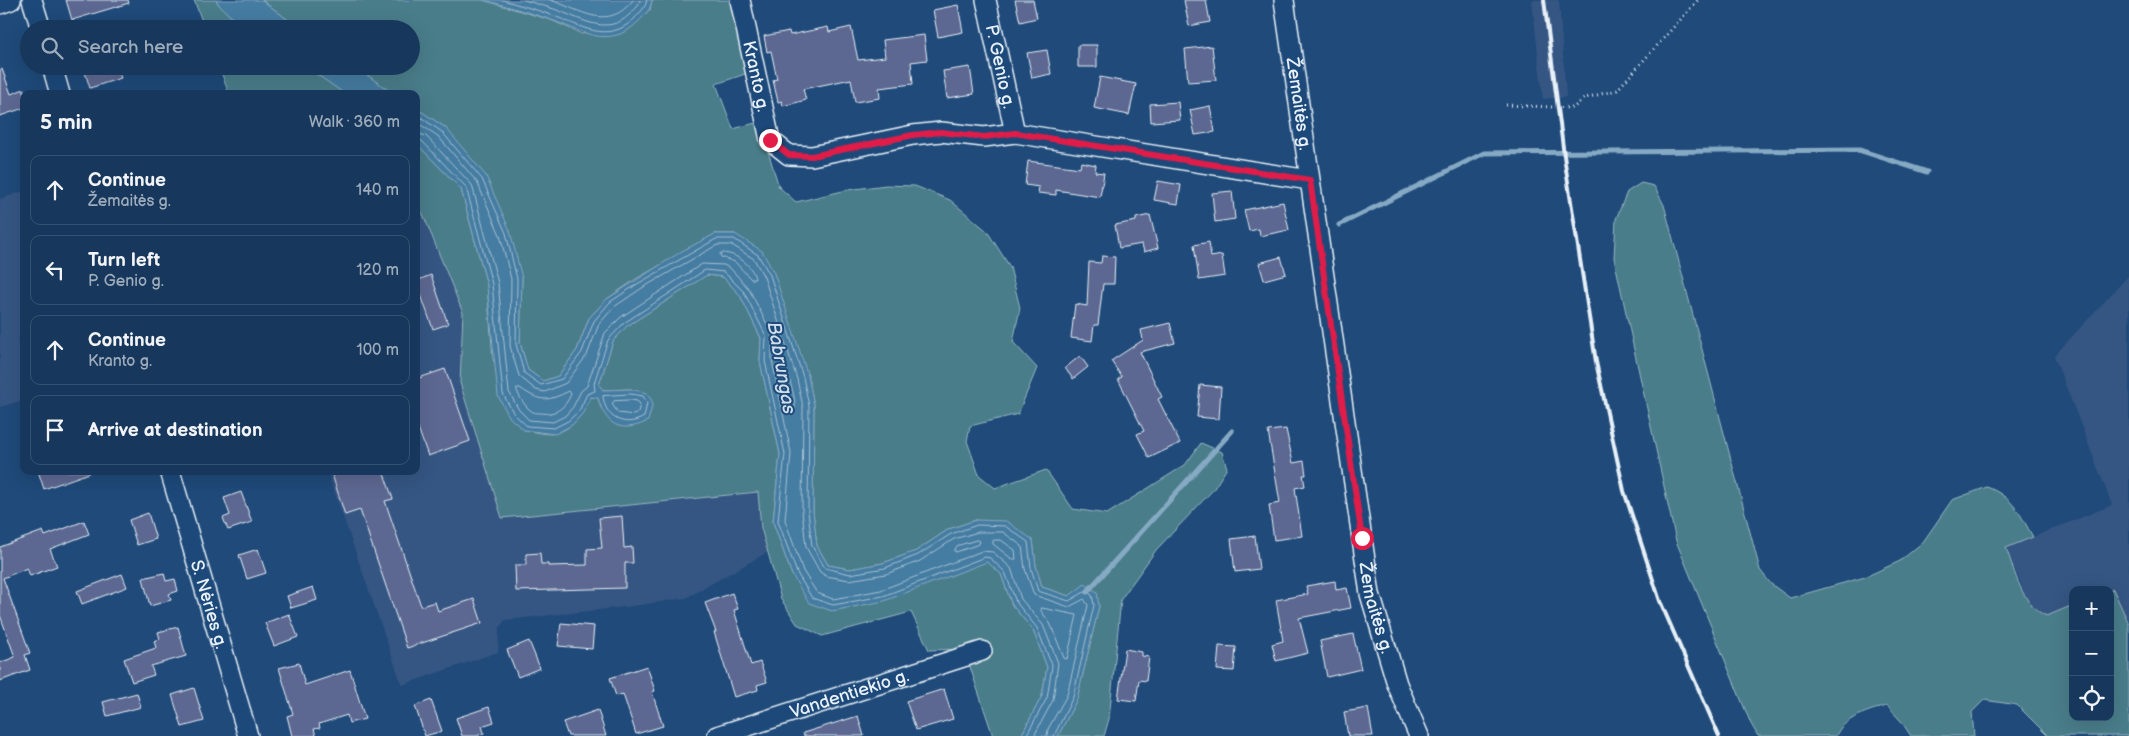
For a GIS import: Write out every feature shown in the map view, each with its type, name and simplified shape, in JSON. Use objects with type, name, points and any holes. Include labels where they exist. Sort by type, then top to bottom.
[{"type":"street","points":[[0,4],[11,0]]},
{"type":"street","points":[[32,0],[38,20]]},
{"type":"street","name":"Kranto g.","points":[[740,0],[770,140],[789,155],[812,156],[913,135],[941,132],[984,137],[1015,133]]},
{"type":"street","name":"P. Genio g.","points":[[986,0],[1015,133],[1310,180]]},
{"type":"street","name":"Žemaitės g.","points":[[1284,0],[1370,594],[1397,684],[1419,736]]},
{"type":"street","points":[[55,75],[59,90]]},
{"type":"street","name":"S. Nėries g.","points":[[171,475],[248,736]]},
{"type":"street","name":"Vandentiekio g.","points":[[717,736],[982,651]]},
{"type":"path","points":[[1506,105],[1573,108],[1585,98],[1617,90],[1698,0]]},
{"type":"shaded area","points":[[1532,0],[1559,0],[1566,97],[1543,99]]},
{"type":"shaded area","points":[[20,192],[20,338],[17,339],[20,349],[20,401],[0,407],[0,199]]},
{"type":"shaded area","points":[[420,211],[463,313],[460,383],[502,518],[759,492],[761,528],[768,552],[686,598],[626,607],[505,620],[499,629],[498,652],[402,685],[328,475],[420,475]]},
{"type":"shaded area","points":[[2129,275],[2129,624],[2114,592],[2114,586],[2069,586],[2069,607],[2047,616],[2037,612],[2027,599],[2006,548],[2112,505],[2054,356]]},
{"type":"green space","points":[[194,0],[216,0],[235,20],[202,20]]},
{"type":"green space","points":[[262,0],[483,0],[551,20],[582,34],[650,10],[652,0],[733,0],[748,73],[716,84],[733,129],[759,122],[779,187],[796,202],[847,190],[886,185],[915,186],[950,200],[987,231],[1010,267],[1020,308],[1013,342],[1037,368],[1018,414],[970,426],[967,441],[979,475],[995,488],[1046,470],[1073,509],[1107,514],[1185,465],[1201,443],[1222,452],[1227,468],[1213,490],[1156,550],[1121,599],[1109,719],[1104,736],[1058,736],[1077,699],[1099,606],[1042,587],[1036,566],[1033,540],[976,520],[949,529],[916,551],[883,563],[850,569],[828,565],[817,546],[813,511],[814,405],[808,376],[735,234],[715,234],[636,279],[607,299],[589,318],[577,350],[558,376],[543,381],[528,370],[520,343],[522,278],[446,128],[420,111],[420,90],[388,90],[367,75],[420,75],[420,20],[288,20]]},
{"type":"green space","points":[[222,75],[318,75],[339,90],[228,90]]},
{"type":"green space","points":[[420,147],[461,189],[487,285],[493,359],[524,430],[548,434],[562,431],[573,424],[585,409],[591,397],[598,398],[601,408],[631,389],[602,390],[599,385],[613,341],[627,326],[707,275],[723,277],[740,295],[761,338],[760,361],[780,454],[773,522],[792,575],[953,573],[987,561],[1001,574],[1012,605],[1033,630],[1047,667],[1042,696],[1021,736],[993,736],[964,649],[929,650],[911,612],[822,636],[797,624],[781,599],[761,528],[758,492],[502,518],[460,383],[463,313],[420,211]]},
{"type":"green space","points":[[1641,183],[1654,186],[1664,205],[1760,570],[1771,584],[1790,598],[1865,577],[1900,561],[1923,542],[1952,500],[1987,487],[2010,501],[2033,537],[2006,548],[2025,597],[2031,605],[2047,616],[2069,607],[2069,721],[2114,721],[2114,591],[2129,624],[2129,736],[2048,736],[2017,705],[1984,700],[1972,712],[1974,736],[1911,736],[1901,721],[1887,706],[1851,720],[1845,724],[1836,736],[1758,736],[1751,724],[1676,541],[1614,258],[1616,219],[1627,192]]},
{"type":"water","points":[[216,0],[262,0],[288,20],[235,20]]},
{"type":"water","points":[[483,0],[652,0],[647,12],[627,31],[605,37],[594,36],[549,19]]},
{"type":"water","points":[[318,75],[367,75],[388,90],[339,90]]},
{"type":"water","name":"Babrungas","points":[[420,111],[446,128],[486,176],[510,231],[522,278],[520,343],[528,370],[543,381],[558,376],[577,350],[589,318],[607,299],[682,251],[715,234],[735,234],[762,251],[774,273],[808,376],[814,405],[813,511],[817,546],[828,565],[850,569],[883,563],[916,551],[949,529],[976,520],[1006,521],[1033,540],[1036,566],[1042,587],[1069,596],[1085,584],[1097,592],[1099,606],[1077,699],[1058,736],[1021,736],[1042,696],[1047,667],[1033,630],[1012,605],[1001,574],[987,562],[884,601],[832,611],[809,603],[792,575],[773,522],[780,454],[760,361],[761,338],[740,295],[723,277],[707,275],[627,326],[613,341],[599,385],[603,390],[631,389],[647,393],[653,403],[648,421],[630,427],[616,425],[605,415],[598,398],[591,397],[583,413],[572,425],[555,434],[524,430],[510,418],[498,396],[487,285],[461,189],[420,147]]},
{"type":"building","points":[[66,0],[128,0],[129,3],[72,20]]},
{"type":"building","points":[[1015,0],[1033,0],[1037,18],[1020,22]]},
{"type":"building","points":[[1184,0],[1206,0],[1210,22],[1189,26]]},
{"type":"building","points":[[958,5],[963,32],[938,37],[933,10]]},
{"type":"building","points":[[828,27],[829,32],[851,27],[858,60],[885,57],[883,40],[924,35],[927,60],[911,62],[913,84],[879,88],[880,98],[855,102],[851,79],[803,89],[806,100],[783,106],[782,101],[778,102],[773,80],[777,79],[771,51],[767,52],[764,36],[789,31],[790,35]]},
{"type":"building","points":[[1078,45],[1097,45],[1097,67],[1078,67]]},
{"type":"building","points":[[1212,46],[1216,80],[1188,82],[1185,49]]},
{"type":"building","points":[[1047,50],[1051,74],[1032,78],[1027,53]]},
{"type":"building","points":[[970,67],[974,94],[947,98],[943,71]]},
{"type":"building","points":[[2,69],[11,94],[20,91],[20,109],[0,116],[0,70]]},
{"type":"building","points":[[86,75],[120,75],[121,78],[90,88]]},
{"type":"building","points":[[1100,77],[1136,84],[1129,115],[1094,108]]},
{"type":"building","points":[[1178,102],[1180,120],[1151,122],[1150,104]]},
{"type":"building","points":[[1210,106],[1215,132],[1195,135],[1190,110]]},
{"type":"building","points":[[1028,161],[1080,168],[1081,162],[1096,165],[1095,172],[1104,173],[1100,197],[1056,190],[1056,195],[1038,193],[1039,187],[1025,185]]},
{"type":"building","points":[[1158,181],[1181,185],[1178,204],[1154,200]]},
{"type":"building","points":[[1232,191],[1235,219],[1215,222],[1212,193]]},
{"type":"building","points":[[1283,202],[1289,230],[1260,236],[1259,229],[1249,231],[1244,210]]},
{"type":"building","points":[[1150,215],[1158,248],[1144,252],[1142,244],[1119,248],[1115,225],[1136,221],[1136,218]]},
{"type":"building","points":[[1209,242],[1211,257],[1222,255],[1225,276],[1199,280],[1194,245]]},
{"type":"building","points":[[1102,256],[1115,257],[1114,284],[1103,284],[1098,325],[1094,325],[1092,341],[1071,338],[1075,304],[1087,306],[1089,262],[1101,263]]},
{"type":"building","points":[[1281,257],[1286,274],[1264,280],[1259,263]]},
{"type":"building","points":[[431,275],[448,324],[433,329],[420,292],[420,279]]},
{"type":"building","points":[[1170,323],[1175,343],[1140,352],[1162,397],[1158,399],[1180,443],[1149,458],[1137,434],[1144,431],[1118,379],[1122,377],[1111,361],[1143,340],[1141,330]]},
{"type":"building","points":[[1080,356],[1088,367],[1073,379],[1065,368]]},
{"type":"building","points":[[445,369],[470,441],[428,456],[420,433],[420,378]]},
{"type":"building","points":[[1200,385],[1221,387],[1219,419],[1197,417]]},
{"type":"building","points":[[1286,429],[1293,463],[1304,461],[1306,475],[1303,475],[1305,486],[1295,488],[1302,536],[1274,540],[1269,505],[1280,503],[1268,431]]},
{"type":"building","points":[[39,475],[83,475],[44,489]]},
{"type":"building","points":[[332,475],[384,475],[393,499],[385,501],[421,606],[435,602],[438,611],[474,599],[482,623],[407,648],[360,510],[345,515]]},
{"type":"building","points":[[241,492],[252,522],[228,530],[223,518],[230,515],[224,498]]},
{"type":"building","points":[[148,513],[156,539],[137,545],[129,520]]},
{"type":"building","points":[[622,516],[624,548],[632,547],[633,563],[625,563],[625,588],[516,591],[515,565],[526,565],[526,554],[540,553],[541,564],[548,564],[548,566],[587,565],[587,549],[602,548],[599,518]]},
{"type":"building","points":[[84,521],[89,534],[50,549],[57,566],[30,576],[27,568],[3,578],[30,653],[25,655],[30,670],[0,681],[0,663],[15,657],[0,615],[0,547],[43,531],[45,536]]},
{"type":"building","points":[[1255,536],[1259,569],[1235,572],[1231,539]]},
{"type":"building","points":[[258,549],[266,573],[247,579],[239,555]]},
{"type":"building","points":[[164,573],[166,581],[175,579],[178,591],[169,594],[171,600],[150,606],[143,578]]},
{"type":"building","points":[[122,574],[127,587],[82,604],[77,591]]},
{"type":"building","points":[[1335,581],[1336,590],[1347,588],[1351,608],[1299,618],[1308,653],[1276,661],[1272,644],[1283,641],[1276,600],[1308,594],[1306,586]]},
{"type":"building","points":[[313,587],[317,600],[291,608],[287,596]]},
{"type":"building","points":[[732,593],[738,609],[734,610],[751,665],[760,662],[767,682],[757,685],[758,690],[734,697],[714,632],[716,632],[705,603]]},
{"type":"building","points":[[289,614],[298,637],[274,646],[265,623]]},
{"type":"building","points":[[561,623],[594,626],[592,649],[558,646]]},
{"type":"building","points":[[178,627],[186,656],[151,666],[154,675],[132,682],[124,659],[156,648],[154,641],[160,639],[158,632]]},
{"type":"building","points":[[1353,634],[1361,669],[1327,677],[1320,641]]},
{"type":"building","points":[[529,641],[540,668],[518,677],[507,650]]},
{"type":"building","points":[[1219,646],[1236,647],[1234,671],[1217,670]]},
{"type":"building","points":[[1125,649],[1142,652],[1142,656],[1149,657],[1146,681],[1139,680],[1136,701],[1118,699]]},
{"type":"building","points":[[299,663],[305,685],[350,670],[365,719],[349,723],[347,715],[319,724],[320,728],[314,729],[316,736],[292,736],[287,716],[293,714],[279,668]]},
{"type":"building","points":[[647,666],[655,691],[652,692],[663,726],[636,734],[623,694],[616,696],[610,678]]},
{"type":"building","points":[[194,688],[204,721],[182,727],[172,695]]},
{"type":"building","points":[[944,689],[953,719],[916,730],[906,701]]},
{"type":"building","points":[[137,693],[141,707],[107,716],[103,702]]},
{"type":"building","points":[[431,700],[442,731],[425,736],[415,706]]},
{"type":"building","points":[[489,707],[494,722],[482,726],[484,733],[477,736],[462,736],[456,718]]},
{"type":"building","points":[[1368,708],[1373,736],[1348,736],[1344,712]]},
{"type":"building","points":[[598,710],[606,736],[568,736],[563,722]]},
{"type":"building","points":[[858,716],[864,736],[804,736],[803,733]]},
{"type":"waterway","points":[[1339,225],[1484,153],[1859,150],[1927,172]]},
{"type":"waterway","points":[[1087,592],[1232,431]]},
{"type":"railway","points":[[1544,0],[1565,163],[1596,362],[1624,491],[1660,601],[1719,736]]},
{"type":"route","points":[[770,140],[789,155],[812,156],[913,135],[941,132],[984,137],[1015,133],[1310,180],[1362,538]]}]
